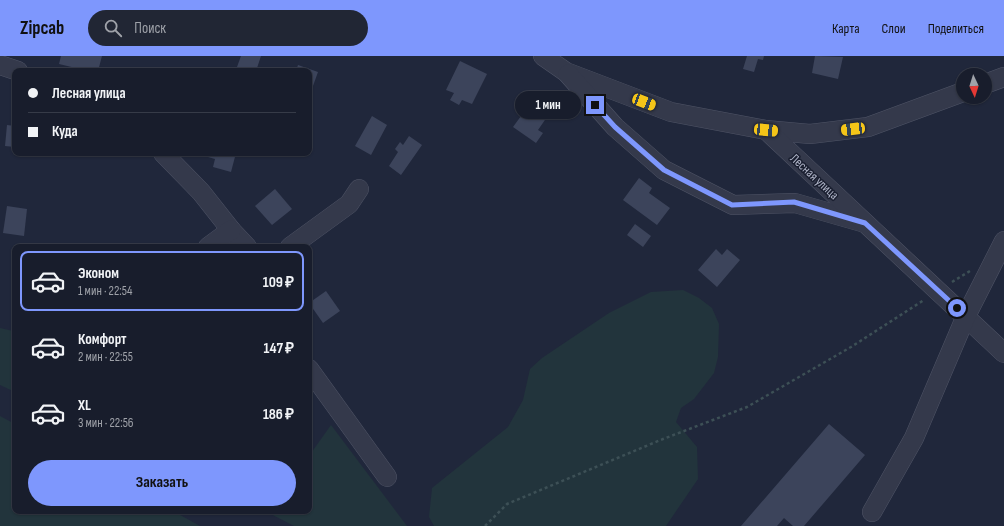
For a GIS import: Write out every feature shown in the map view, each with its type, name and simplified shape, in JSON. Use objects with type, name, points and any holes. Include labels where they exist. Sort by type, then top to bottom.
[{"type":"street","points":[[543,56],[566,72],[615,127],[664,170],[732,205],[794,202],[865,223]]},
{"type":"street","points":[[0,65],[12,69]]},
{"type":"street","points":[[566,72],[671,112],[766,130],[810,134],[868,127],[956,95]]},
{"type":"street","points":[[992,81],[1004,77]]},
{"type":"street","name":"Лесная улица","points":[[766,130],[1004,353]]},
{"type":"street","points":[[166,156],[201,192],[244,244]]},
{"type":"street","points":[[294,244],[349,204],[359,189]]},
{"type":"street","points":[[212,244],[231,230]]},
{"type":"street","points":[[872,512],[914,438],[966,316],[1004,241]]},
{"type":"street","points":[[312,373],[387,477]]},
{"type":"path","points":[[484,526],[507,504],[663,439],[748,407],[851,347],[972,269]]},
{"type":"shaded area","points":[[683,290],[699,298],[712,308],[719,324],[718,357],[714,373],[694,399],[681,408],[676,422],[697,447],[698,479],[666,526],[434,526],[429,517],[432,488],[508,427],[523,400],[530,369],[542,358],[609,313],[651,292]]},
{"type":"shaded area","points":[[0,328],[12,331],[12,391],[0,385]]},
{"type":"shaded area","points":[[0,416],[12,422],[12,514],[178,514],[200,526],[0,526]]},
{"type":"shaded area","points":[[331,425],[407,526],[294,526],[271,514],[312,514],[312,452]]},
{"type":"building","points":[[61,56],[102,56],[99,68],[76,68],[59,64]]},
{"type":"building","points":[[241,56],[261,56],[257,68],[237,67]]},
{"type":"building","points":[[747,56],[764,56],[763,60],[758,59],[754,72],[743,69]]},
{"type":"building","points":[[815,56],[843,57],[838,79],[812,73]]},
{"type":"building","points":[[460,61],[487,74],[472,104],[462,100],[459,105],[450,100],[454,93],[446,90]]},
{"type":"building","points":[[298,65],[307,68],[297,68]]},
{"type":"building","points":[[312,70],[318,72],[312,89]]},
{"type":"building","points":[[529,105],[547,117],[538,130],[543,133],[536,143],[513,127]]},
{"type":"building","points":[[372,116],[387,125],[371,155],[355,146]]},
{"type":"building","points":[[7,125],[12,126],[12,147],[5,146]]},
{"type":"building","points":[[409,136],[422,145],[401,175],[389,166],[398,152],[395,149],[400,142],[403,145]]},
{"type":"building","points":[[235,156],[231,172],[213,167],[215,159],[208,157]]},
{"type":"building","points":[[639,178],[652,188],[649,193],[670,208],[657,225],[623,200]]},
{"type":"building","points":[[275,189],[292,209],[272,225],[255,206]]},
{"type":"building","points":[[7,206],[27,209],[24,236],[3,233]]},
{"type":"building","points":[[635,224],[651,236],[643,247],[627,235]]},
{"type":"building","points":[[716,249],[722,255],[727,249],[740,260],[717,287],[698,270]]},
{"type":"building","points":[[326,291],[340,311],[323,323],[312,307],[312,301]]},
{"type":"building","points":[[829,424],[865,455],[804,526],[793,526],[784,518],[777,526],[741,526]]},
{"type":"route","points":[[595,105],[615,127],[664,170],[732,205],[794,202],[865,223],[957,308]]}]
